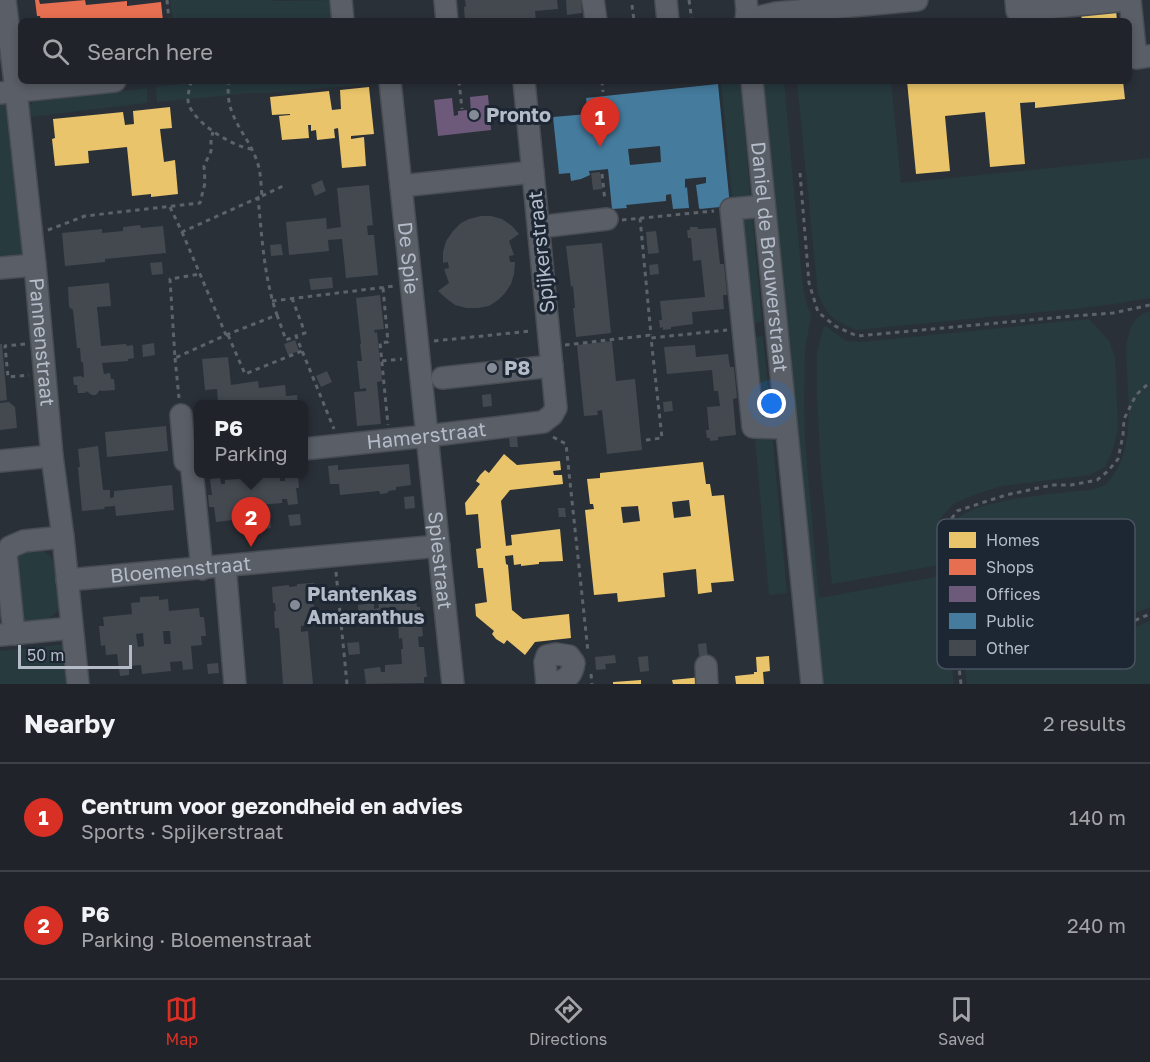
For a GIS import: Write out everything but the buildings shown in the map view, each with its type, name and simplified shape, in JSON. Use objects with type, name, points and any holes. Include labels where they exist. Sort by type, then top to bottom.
[{"type":"street","name":"Pannenstraat","points":[[4,0],[8,92],[31,233],[52,456],[78,684]]},
{"type":"street","points":[[340,0],[342,18]]},
{"type":"street","points":[[445,0],[447,18]]},
{"type":"street","points":[[593,0],[596,18]]},
{"type":"street","points":[[746,14],[915,0]]},
{"type":"street","points":[[1024,10],[1056,14],[1121,0],[1126,18]]},
{"type":"street","points":[[666,1],[668,18]]},
{"type":"street","points":[[1132,43],[1136,58],[1150,56]]},
{"type":"street","points":[[8,92],[86,84]]},
{"type":"street","name":"De Spie","points":[[390,84],[427,436]]},
{"type":"street","name":"Spijkerstraat","points":[[524,84],[556,408],[548,419]]},
{"type":"street","name":"Daniel de Brouwerstraat","points":[[752,84],[812,684]]},
{"type":"street","points":[[401,186],[533,172]]},
{"type":"street","points":[[764,206],[731,210],[753,427],[786,428]]},
{"type":"street","points":[[539,227],[607,219]]},
{"type":"street","points":[[0,268],[34,265]]},
{"type":"street","points":[[442,378],[550,348]]},
{"type":"street","points":[[181,415],[185,461],[194,460]]},
{"type":"street","name":"Hamerstraat","points":[[308,448],[543,422],[548,419]]},
{"type":"street","name":"Spiestraat","points":[[427,436],[453,684]]},
{"type":"street","points":[[0,461],[52,456]]},
{"type":"street","points":[[196,478],[202,569]]},
{"type":"street","points":[[63,537],[24,541],[10,547],[6,555],[7,635],[72,628]]},
{"type":"street","name":"Bloemenstraat","points":[[67,580],[439,546]]},
{"type":"street","points":[[225,566],[235,684]]},
{"type":"path","points":[[167,0],[169,18]]},
{"type":"path","points":[[689,0],[692,18]]},
{"type":"path","points":[[632,5],[634,18]]},
{"type":"path","points":[[190,84],[189,104],[193,112],[213,132],[243,147],[251,148]]},
{"type":"path","points":[[229,84],[229,104],[259,167],[265,261],[272,301],[286,339],[305,333],[292,298]]},
{"type":"path","points":[[459,84],[462,109]]},
{"type":"path","points":[[602,84],[603,92]]},
{"type":"path","points":[[31,233],[47,231],[86,216],[200,203],[205,183],[204,165],[211,151],[213,132]]},
{"type":"path","points":[[800,173],[809,283],[818,312],[835,326],[857,336],[1113,313],[1150,305]]},
{"type":"path","points":[[602,174],[607,219],[611,221],[731,210]]},
{"type":"path","points":[[182,232],[285,185]]},
{"type":"path","points":[[170,207],[245,374],[302,351]]},
{"type":"path","points":[[640,218],[662,438],[646,440]]},
{"type":"path","points":[[181,415],[170,279],[200,274]]},
{"type":"path","points":[[272,301],[411,285]]},
{"type":"path","points":[[371,442],[369,426],[388,425],[380,343],[388,342],[383,288]]},
{"type":"path","points":[[175,358],[277,315]]},
{"type":"path","points":[[417,343],[550,348],[743,329]]},
{"type":"path","points":[[296,336],[341,445]]},
{"type":"path","points":[[42,342],[5,346],[8,377],[45,373]]},
{"type":"path","points":[[952,519],[957,512],[1006,495],[1052,485],[1071,485],[1097,480],[1118,459],[1124,419],[1136,395],[1150,382]]},
{"type":"path","points":[[548,419],[550,435],[566,444],[589,661]]},
{"type":"path","points":[[335,556],[347,684]]},
{"type":"path","points":[[1135,620],[1150,614]]},
{"type":"path","points":[[959,669],[961,684]]},
{"type":"path","points":[[591,673],[592,684]]},
{"type":"green space","points":[[170,0],[336,0],[338,18],[173,18]]},
{"type":"green space","points":[[183,84],[371,84],[157,102],[156,87]]},
{"type":"green space","points":[[721,84],[740,84],[762,322],[744,324]]},
{"type":"green space","points":[[761,84],[784,84],[802,279],[805,299],[811,315],[805,351],[805,441],[819,598],[937,577],[937,669],[952,669],[954,684],[817,684]]},
{"type":"green space","points":[[797,84],[891,84],[901,183],[1150,158],[1150,298],[1073,309],[856,330],[828,313],[818,294]]},
{"type":"green space","points":[[147,88],[147,103],[29,117],[30,105],[33,102]]},
{"type":"green space","points":[[10,95],[27,254],[0,264],[0,96]]},
{"type":"green space","points":[[1150,311],[1150,607],[1135,613],[1135,519],[958,519],[990,504],[1093,489],[1107,483],[1116,472],[1126,445],[1129,401],[1126,350],[1131,328],[1142,314]]},
{"type":"green space","points":[[1089,319],[1109,341],[1115,357],[1118,429],[1105,467],[1090,475],[1002,486],[976,494],[953,504],[940,519],[937,519],[937,566],[832,584],[821,471],[817,353],[824,325],[846,341],[861,342]]},
{"type":"green space","points":[[763,336],[787,593],[769,595],[746,339]]},
{"type":"green space","points":[[29,547],[41,550],[50,556],[56,565],[60,603],[57,612],[47,620],[26,623],[22,618],[16,554]]},
{"type":"green space","points":[[1150,621],[1150,684],[967,684],[965,669],[1135,669],[1135,627]]},
{"type":"green space","points":[[67,644],[70,684],[0,684],[0,651]]},
{"type":"place","name":"Pronto","points":[[474,115]]},
{"type":"place","name":"Centrum voor gezondheid en advies","points":[[600,147]]},
{"type":"place","name":"P8","points":[[492,368]]},
{"type":"place","name":"P6","points":[[251,547]]},
{"type":"place","name":"Plantenkas Amaranthus","points":[[295,605]]}]
